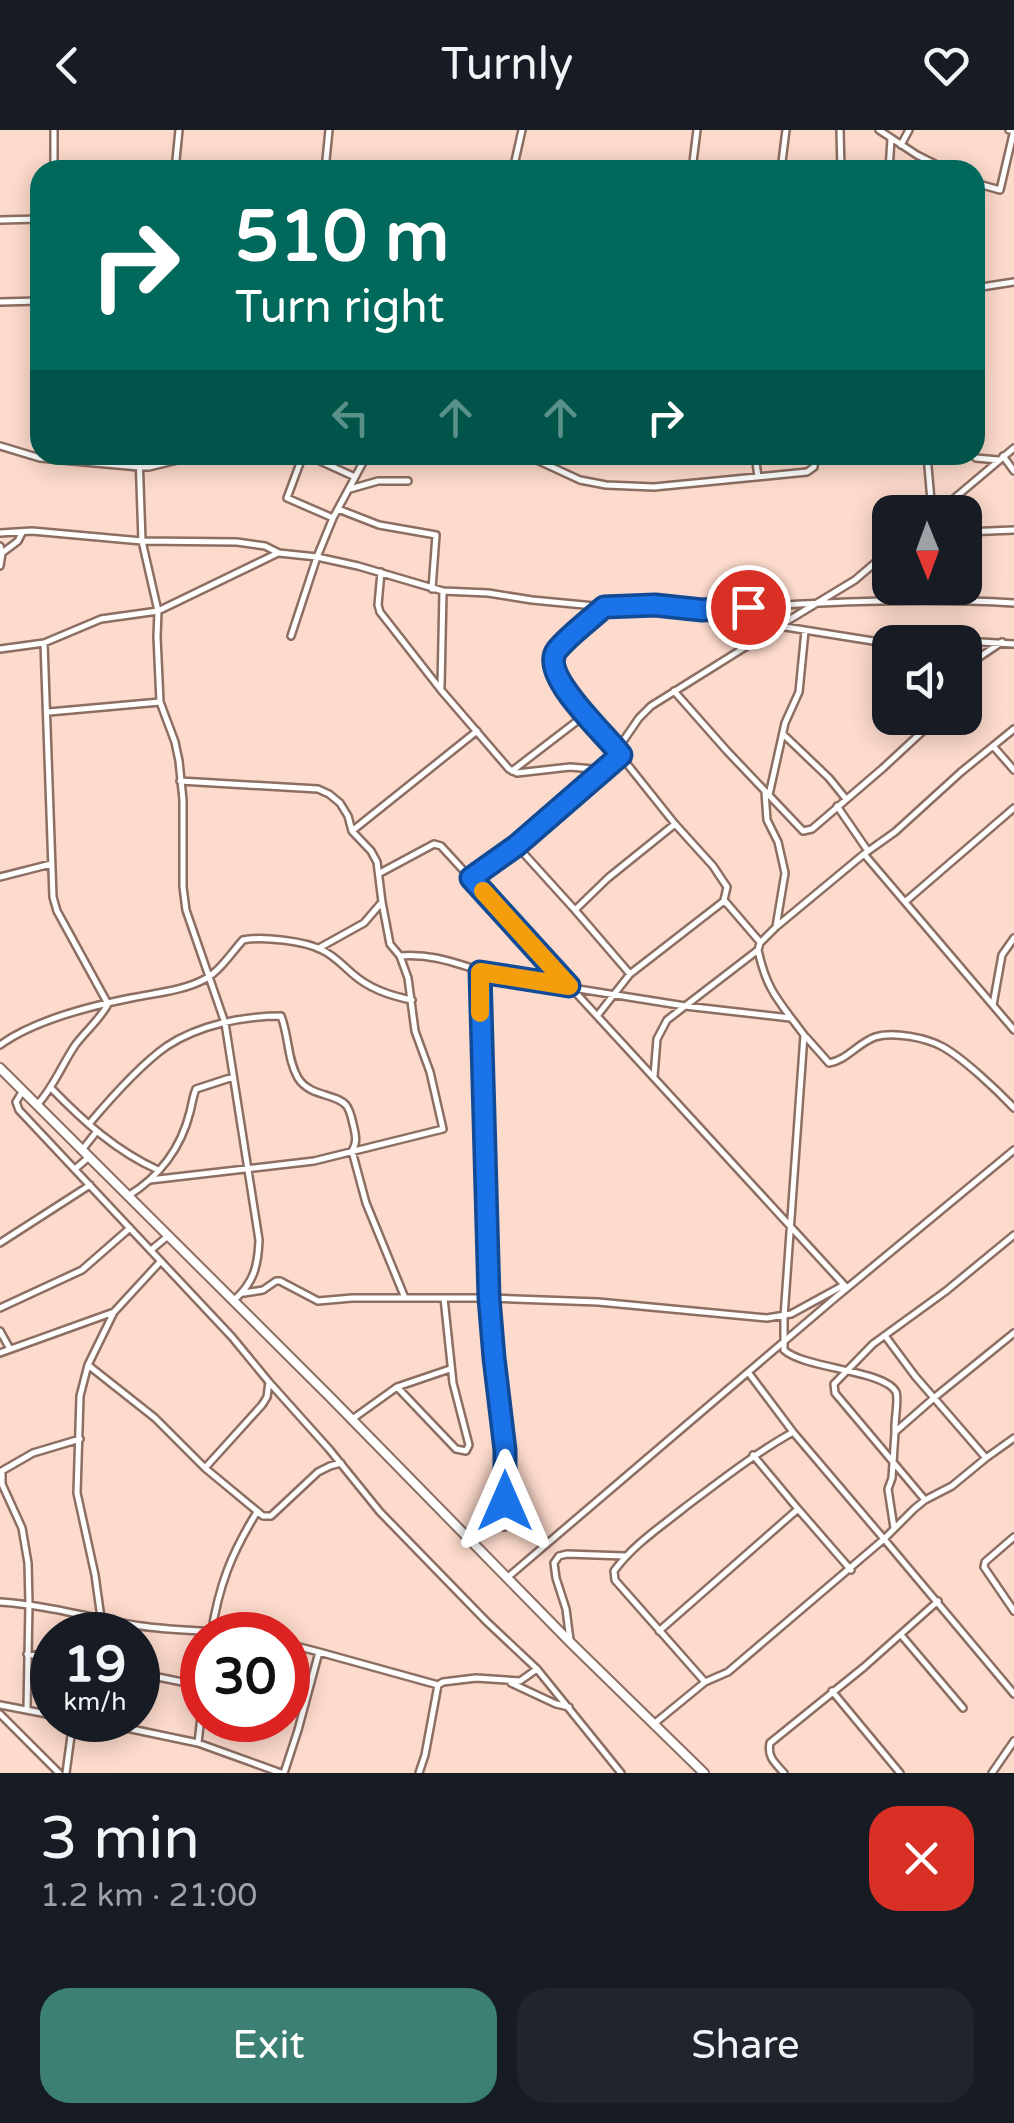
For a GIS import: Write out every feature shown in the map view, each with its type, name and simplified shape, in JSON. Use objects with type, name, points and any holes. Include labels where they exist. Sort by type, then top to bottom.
[{"type":"street","points":[[54,130],[54,160]]},
{"type":"street","points":[[176,160],[179,130]]},
{"type":"street","points":[[326,160],[328,130]]},
{"type":"street","points":[[515,160],[522,130]]},
{"type":"street","points":[[693,160],[697,130]]},
{"type":"street","points":[[783,160],[786,130]]},
{"type":"street","points":[[840,130],[841,160]]},
{"type":"street","points":[[878,130],[929,160]]},
{"type":"street","points":[[902,145],[909,130]]},
{"type":"street","points":[[985,186],[1000,190],[1014,130],[1010,130]]},
{"type":"street","points":[[890,160],[892,139]]},
{"type":"street","points":[[0,220],[30,219]]},
{"type":"street","points":[[985,286],[1014,282]]},
{"type":"street","points":[[0,302],[30,301]]},
{"type":"street","points":[[0,446],[30,455]]},
{"type":"street","points":[[955,495],[1014,448]]},
{"type":"street","points":[[985,458],[1000,458],[1014,471]]},
{"type":"street","points":[[122,465],[149,465]]},
{"type":"street","points":[[301,465],[288,498],[333,518]]},
{"type":"street","points":[[328,465],[355,477]]},
{"type":"street","points":[[291,636],[333,518],[362,465]]},
{"type":"street","points":[[548,465],[580,480],[654,487],[807,472],[814,465]]},
{"type":"street","points":[[756,465],[758,478]]},
{"type":"street","points":[[928,465],[932,495]]},
{"type":"street","points":[[139,467],[142,541],[158,611],[160,702],[176,742],[186,910],[224,1022],[259,1240],[258,1264],[242,1294],[233,1301]]},
{"type":"street","points":[[348,490],[378,481],[408,481]]},
{"type":"street","points":[[338,510],[379,524],[436,535],[432,589]]},
{"type":"street","points":[[0,533],[32,530],[142,541],[237,542],[381,572],[443,591],[604,607],[655,605],[702,610],[816,602],[1014,600]]},
{"type":"street","points":[[982,531],[1014,530]]},
{"type":"street","points":[[0,566],[1,550],[14,546],[22,533]]},
{"type":"street","points":[[0,649],[44,642],[101,620],[158,611],[279,553]]},
{"type":"street","points":[[471,878],[516,846],[604,770],[619,753],[638,718],[872,565]]},
{"type":"street","points":[[381,572],[380,612],[512,772]]},
{"type":"street","points":[[441,690],[443,591]]},
{"type":"street","points":[[597,1016],[630,974],[724,900],[727,891],[713,866],[556,675],[556,650],[604,607]]},
{"type":"street","points":[[702,610],[734,622],[874,641],[1014,644]]},
{"type":"street","points":[[776,927],[785,873],[778,842],[767,820],[767,793],[799,692],[806,631]]},
{"type":"street","points":[[44,642],[53,897],[108,1004]]},
{"type":"street","points":[[982,655],[1002,642]]},
{"type":"street","points":[[674,691],[803,830],[812,829],[919,735]]},
{"type":"street","points":[[48,712],[160,702]]},
{"type":"street","points":[[512,772],[586,714]]},
{"type":"street","points":[[654,1076],[659,1033],[666,1020],[895,832],[1014,728]]},
{"type":"street","points":[[352,830],[477,731]]},
{"type":"street","points":[[783,734],[846,799]]},
{"type":"street","points":[[993,746],[1014,770]]},
{"type":"street","points":[[512,772],[570,767],[604,770]]},
{"type":"street","points":[[150,1180],[314,1160],[443,1129],[416,1031],[406,969],[390,944],[378,862],[352,830],[340,803],[318,789],[180,781]]},
{"type":"street","points":[[837,806],[866,853],[1014,1030]]},
{"type":"street","points":[[906,901],[1014,808]]},
{"type":"street","points":[[576,910],[608,878],[675,824]]},
{"type":"street","points":[[380,873],[438,844],[846,1287]]},
{"type":"street","points":[[516,846],[630,974]]},
{"type":"street","points":[[0,877],[51,864]]},
{"type":"street","points":[[724,900],[759,946],[770,991],[829,1063],[882,1034],[941,1045],[1014,1108]]},
{"type":"street","points":[[319,948],[364,923],[382,902]]},
{"type":"street","points":[[0,1045],[33,1026],[208,978],[244,940],[263,938],[319,948],[364,983],[413,1000]]},
{"type":"street","points":[[994,1005],[1002,956],[1014,938]]},
{"type":"street","points":[[400,956],[443,958],[480,972],[684,1006],[792,1018]]},
{"type":"street","points":[[480,972],[489,1298],[506,1466],[504,1527]]},
{"type":"street","points":[[37,1105],[108,1004]]},
{"type":"street","points":[[89,1124],[119,1090],[168,1046],[224,1022],[280,1016],[290,1060],[304,1086],[344,1102],[348,1108],[356,1140],[352,1151],[366,1203],[405,1298]]},
{"type":"street","points":[[804,1036],[783,1344],[788,1354],[847,1369],[896,1391],[888,1494],[894,1528]]},
{"type":"street","points":[[0,1068],[704,1773]]},
{"type":"street","points":[[128,1196],[145,1186],[180,1141],[196,1089],[234,1078]]},
{"type":"street","points":[[50,1088],[118,1149],[158,1170]]},
{"type":"street","points":[[23,1091],[16,1102],[19,1110],[232,1336],[380,1512],[537,1669],[621,1773]]},
{"type":"street","points":[[82,1150],[97,1131]]},
{"type":"street","points":[[508,1578],[846,1287],[1014,1150]]},
{"type":"street","points":[[75,1169],[89,1157]]},
{"type":"street","points":[[0,1243],[90,1185]]},
{"type":"street","points":[[0,1308],[82,1270],[130,1228]]},
{"type":"street","points":[[925,1500],[835,1392],[834,1384],[873,1344],[1014,1235]]},
{"type":"street","points":[[150,1251],[168,1236]]},
{"type":"street","points":[[101,1612],[76,1493],[80,1396],[88,1365],[114,1312],[160,1262]]},
{"type":"street","points":[[242,1294],[263,1290],[280,1281],[318,1301],[489,1298],[598,1302],[767,1318],[784,1316],[846,1287]]},
{"type":"street","points":[[397,1387],[456,1449],[466,1451],[469,1445],[456,1400],[444,1298]]},
{"type":"street","points":[[0,1353],[114,1312]]},
{"type":"street","points":[[0,1331],[10,1349]]},
{"type":"street","points":[[895,1432],[1014,1332]]},
{"type":"street","points":[[885,1336],[986,1458]]},
{"type":"street","points":[[88,1365],[155,1418],[205,1468],[263,1516],[272,1516],[318,1472],[341,1463]]},
{"type":"street","points":[[352,1420],[397,1387],[451,1369]]},
{"type":"street","points":[[748,1372],[793,1432],[1014,1694]]},
{"type":"street","points":[[205,1468],[262,1405],[269,1382]]},
{"type":"street","points":[[705,1682],[616,1580],[614,1571],[625,1556],[753,1455],[793,1432]]},
{"type":"street","points":[[655,1723],[705,1682],[728,1672],[851,1570],[925,1500],[952,1486],[1014,1438]]},
{"type":"street","points":[[27,1709],[30,1604],[25,1542],[1,1472],[33,1453],[80,1439]]},
{"type":"street","points":[[753,1455],[851,1570]]},
{"type":"street","points":[[659,1631],[798,1509]]},
{"type":"street","points":[[216,1612],[226,1568],[257,1512]]},
{"type":"street","points":[[1014,1537],[984,1567],[1014,1611]]},
{"type":"street","points":[[571,1643],[554,1563],[567,1554],[625,1556]]},
{"type":"street","points":[[0,1602],[71,1612]]},
{"type":"street","points":[[784,1773],[772,1760],[770,1743],[938,1602]]},
{"type":"street","points":[[902,1636],[963,1708]]},
{"type":"street","points":[[310,1650],[438,1684],[491,1678],[569,1707]]},
{"type":"street","points":[[310,1687],[319,1652]]},
{"type":"street","points":[[508,1682],[524,1680],[537,1669]]},
{"type":"street","points":[[419,1773],[438,1684]]},
{"type":"street","points":[[832,1692],[900,1773]]},
{"type":"street","points":[[0,1705],[30,1710]]},
{"type":"street","points":[[0,1714],[63,1773]]},
{"type":"street","points":[[992,1773],[1014,1741]]},
{"type":"street","points":[[63,1773],[68,1742]]},
{"type":"street","points":[[198,1742],[282,1773],[293,1742]]},
{"type":"slow traffic","points":[[480,1013],[480,972],[569,986],[483,891]]},
{"type":"route","points":[[505,1501],[507,1474],[489,1298],[480,972],[569,986],[471,878],[516,846],[621,755],[556,675],[556,650],[604,607],[748,607]]}]
